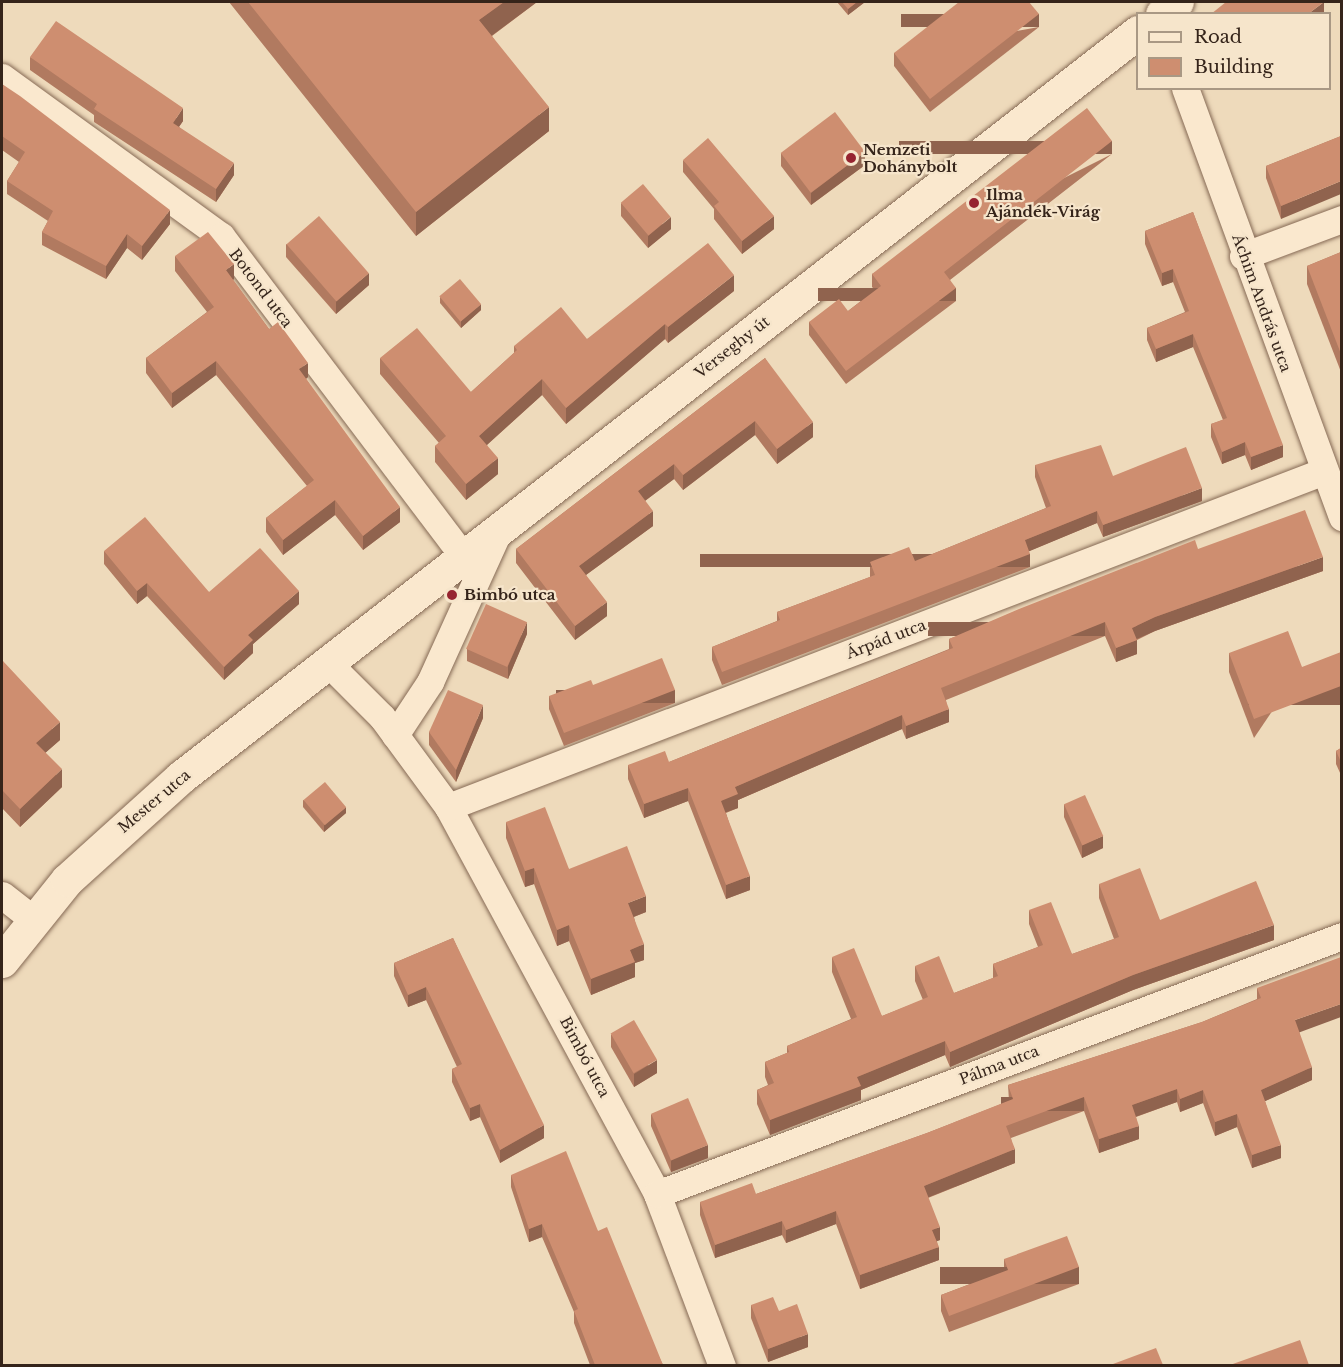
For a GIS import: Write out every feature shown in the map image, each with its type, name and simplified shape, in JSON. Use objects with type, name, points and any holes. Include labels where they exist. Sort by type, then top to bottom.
[{"type":"main road","points":[[1164,12],[1177,2]]},
{"type":"main road","name":"Verseghy út","points":[[327,662],[1136,33]]},
{"type":"main road","name":"Mester utca","points":[[2,961],[34,920],[103,843],[327,662]]},
{"type":"street","name":"Botond utca","points":[[2,77],[221,236],[464,557]]},
{"type":"street","name":"Áchim András utca","points":[[1186,90],[1243,256],[1341,517]]},
{"type":"street","points":[[1243,256],[1341,219]]},
{"type":"street","name":"Árpád utca","points":[[448,807],[1324,471]]},
{"type":"street","points":[[395,735],[430,682],[500,528]]},
{"type":"street","name":"Bimbó utca","points":[[327,662],[395,735],[448,807],[657,1194],[722,1365]]},
{"type":"street","points":[[2,895],[34,920]]},
{"type":"street","name":"Pálma utca","points":[[657,1194],[1341,936]]},
{"type":"building","points":[[248,2],[504,2],[479,20],[549,107],[416,212]]},
{"type":"building","points":[[842,2],[857,2],[848,9]]},
{"type":"building","points":[[959,2],[1029,2],[1039,14],[930,99],[894,53]]},
{"type":"building","points":[[1226,2],[1324,2],[1311,12],[1214,12]]},
{"type":"building","points":[[56,21],[183,108],[173,123],[234,163],[216,189],[94,109],[97,104],[30,57]]},
{"type":"building","points":[[2,84],[170,210],[142,246],[127,234],[106,266],[42,232],[53,211],[7,181],[25,152],[2,136]]},
{"type":"building","points":[[1087,108],[1112,141],[944,272],[956,288],[846,371],[809,322],[839,299],[848,311],[881,286],[872,274]]},
{"type":"building","points":[[835,112],[865,152],[811,193],[781,153]]},
{"type":"building","points":[[1341,136],[1341,181],[1281,206],[1266,166]]},
{"type":"building","points":[[708,138],[774,216],[742,241],[714,206],[719,202],[683,160]]},
{"type":"building","points":[[643,184],[671,217],[648,236],[621,203]]},
{"type":"building","points":[[1193,212],[1283,445],[1251,457],[1245,442],[1222,452],[1211,424],[1227,418],[1193,334],[1156,349],[1147,328],[1189,311],[1173,269],[1162,273],[1145,231]]},
{"type":"building","points":[[319,216],[369,273],[336,302],[287,244]]},
{"type":"building","points":[[208,232],[234,264],[226,270],[269,329],[278,322],[308,363],[299,369],[400,507],[363,536],[335,500],[283,540],[266,518],[314,480],[216,361],[172,393],[146,358],[214,307],[175,256]]},
{"type":"building","points":[[708,243],[734,275],[668,327],[665,324],[566,408],[542,379],[479,436],[498,458],[466,484],[435,446],[446,436],[380,358],[417,328],[471,392],[517,350],[514,346],[561,307],[587,339]]},
{"type":"building","points":[[1341,252],[1341,354],[1307,266]]},
{"type":"building","points":[[460,279],[481,304],[461,322],[439,296]]},
{"type":"building","points":[[765,358],[813,422],[777,449],[755,421],[683,475],[674,464],[638,491],[653,511],[579,566],[607,602],[575,626],[516,549]]},
{"type":"building","points":[[1101,445],[1113,476],[1186,447],[1202,488],[1103,525],[1097,511],[1025,540],[1030,554],[722,672],[712,647],[780,620],[777,612],[875,575],[870,562],[909,547],[915,561],[1051,506],[1035,465]]},
{"type":"building","points":[[1305,510],[1323,557],[1155,617],[1132,628],[1137,640],[1116,648],[1105,622],[941,688],[949,709],[906,726],[902,715],[735,787],[738,794],[721,801],[750,876],[726,885],[688,788],[644,804],[628,765],[665,751],[669,762],[953,648],[949,639],[1019,609],[1195,540],[1198,549]]},
{"type":"building","points":[[145,517],[209,592],[260,548],[299,591],[248,635],[253,640],[224,667],[147,583],[137,591],[104,551]]},
{"type":"building","points":[[486,604],[527,622],[507,667],[466,649]]},
{"type":"building","points":[[1288,631],[1302,667],[1341,652],[1341,686],[1254,719],[1229,653]]},
{"type":"building","points":[[662,658],[675,690],[564,733],[549,696],[591,680],[593,685]]},
{"type":"building","points":[[2,660],[60,722],[36,743],[62,769],[20,809],[2,790]]},
{"type":"building","points":[[448,690],[483,705],[456,770],[429,732]]},
{"type":"building","points":[[1341,748],[1341,762],[1336,751]]},
{"type":"building","points":[[325,782],[346,807],[325,825],[304,800]]},
{"type":"building","points":[[1085,795],[1103,836],[1082,845],[1064,804]]},
{"type":"building","points":[[545,807],[569,869],[627,846],[646,896],[628,903],[644,944],[630,950],[635,962],[591,979],[569,925],[557,930],[534,868],[525,871],[506,822]]},
{"type":"building","points":[[1140,868],[1160,920],[1256,881],[1274,925],[1133,975],[950,1052],[945,1041],[857,1077],[861,1086],[770,1120],[757,1090],[774,1083],[765,1062],[789,1052],[787,1046],[857,1017],[832,957],[854,948],[882,1016],[928,997],[915,966],[939,956],[954,993],[998,976],[993,964],[1043,945],[1029,910],[1051,902],[1072,954],[1119,937],[1099,884]]},
{"type":"building","points":[[453,938],[544,1125],[500,1150],[480,1104],[470,1108],[452,1069],[462,1064],[426,987],[408,995],[394,963]]},
{"type":"building","points":[[1341,957],[1341,1004],[1295,1020],[1312,1067],[1261,1090],[1281,1145],[1252,1155],[1237,1114],[1215,1122],[1203,1090],[1180,1099],[1177,1089],[1132,1105],[1139,1126],[1099,1139],[1084,1097],[1006,1126],[1015,1149],[924,1186],[940,1227],[932,1230],[939,1247],[860,1275],[836,1211],[786,1230],[782,1221],[715,1245],[700,1202],[752,1183],[756,1194],[927,1133],[1013,1099],[1008,1085],[1202,1022],[1261,998],[1257,988]]},
{"type":"building","points":[[634,1020],[657,1060],[634,1073],[611,1034]]},
{"type":"building","points":[[688,1098],[708,1145],[671,1161],[651,1114]]},
{"type":"building","points":[[566,1151],[598,1231],[607,1227],[663,1365],[595,1365],[574,1311],[578,1309],[542,1224],[529,1229],[511,1175]]},
{"type":"building","points":[[1067,1236],[1079,1267],[949,1316],[941,1295],[1008,1270],[1004,1259]]},
{"type":"building","points":[[773,1297],[779,1311],[797,1304],[808,1334],[768,1349],[751,1305]]},
{"type":"building","points":[[1300,1340],[1309,1365],[1230,1365]]},
{"type":"building","points":[[1156,1348],[1163,1365],[1113,1364]]},
{"type":"place","name":"Nemzeti Dohánybolt","points":[[851,158]]},
{"type":"place","name":"Ilma Ajándék-Virág","points":[[974,203]]},
{"type":"place","name":"Bimbó utca","points":[[452,595]]}]
